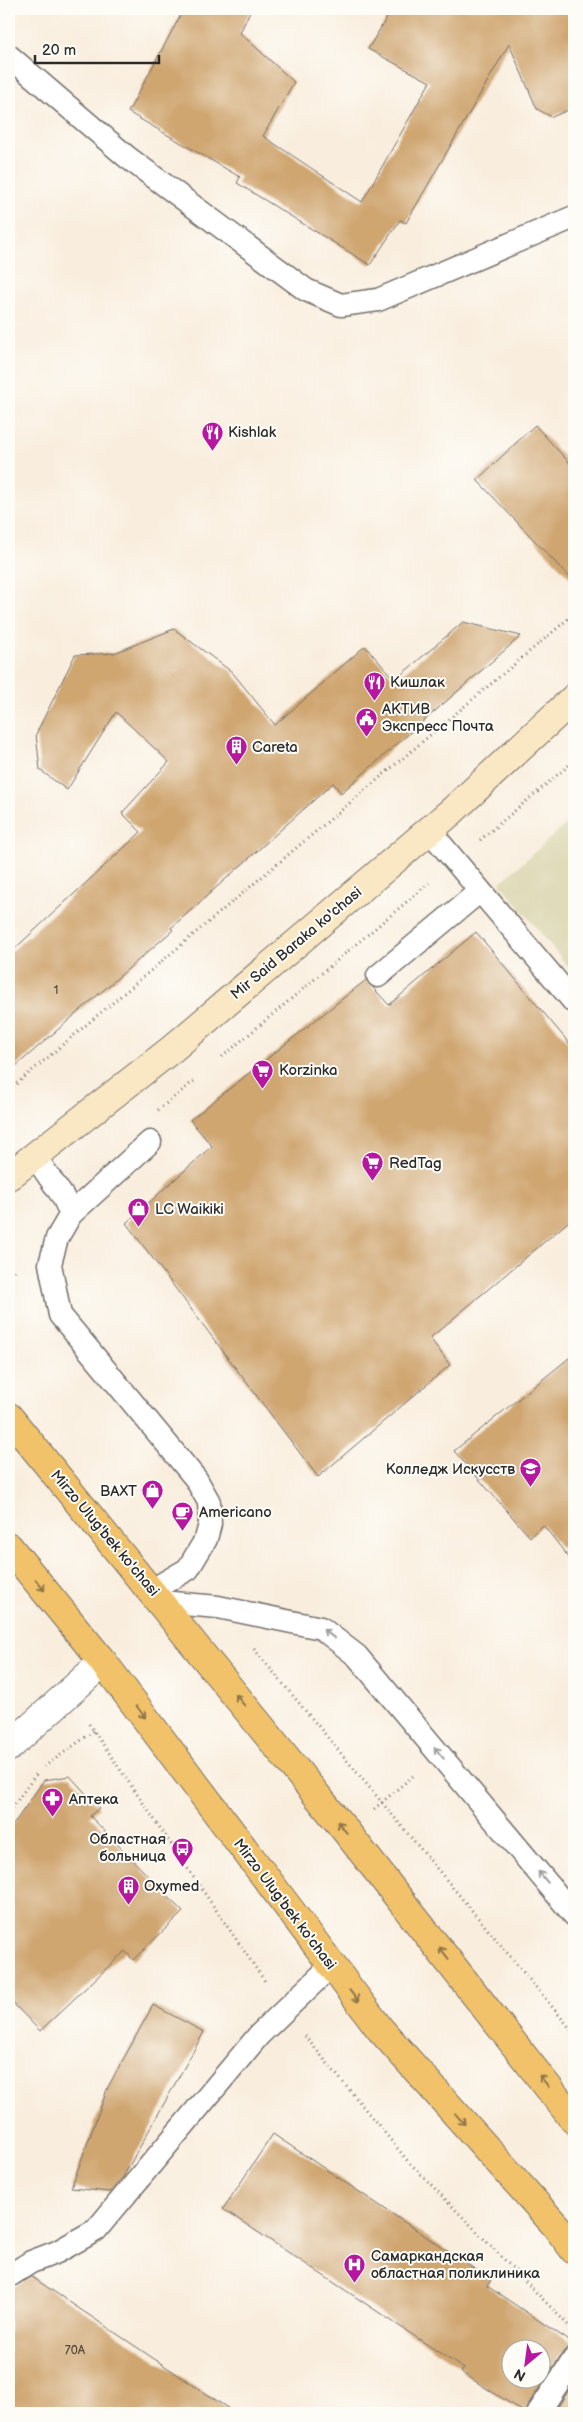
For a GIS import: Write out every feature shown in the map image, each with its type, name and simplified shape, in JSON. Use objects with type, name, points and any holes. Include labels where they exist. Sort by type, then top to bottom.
[{"type":"main road","name":"Mirzo Ulug'bek ko'chasi","points":[[9,1416],[345,1830],[574,2120]]},
{"type":"main road","name":"Mirzo Ulug'bek ko'chasi","points":[[9,1547],[103,1662],[380,2029],[550,2219],[574,2250]]},
{"type":"street","name":"Mir Said Baraka ko'chasi","points":[[9,1176],[172,1050],[429,830],[574,698]]},
{"type":"street","points":[[9,1747],[103,1662]]},
{"type":"lane","points":[[9,56],[126,157],[306,290],[341,305],[378,300],[574,217]]},
{"type":"lane","points":[[429,830],[574,1002]]},
{"type":"lane","points":[[378,976],[480,891]]},
{"type":"lane","points":[[150,1142],[72,1214],[57,1238],[50,1264],[60,1315],[196,1479],[209,1502],[210,1524],[206,1539],[188,1569],[157,1596]]},
{"type":"lane","points":[[34,1155],[72,1214]]},
{"type":"lane","points":[[157,1596],[218,1606],[321,1628],[357,1656],[574,1915]]},
{"type":"lane","points":[[9,2276],[31,2262],[57,2252],[96,2230],[259,2035],[331,1966]]},
{"type":"lane","points":[[538,2413],[574,2359]]},
{"type":"path","points":[[9,1090],[574,614]]},
{"type":"path","points":[[219,1059],[574,761]]},
{"type":"path","points":[[151,1117],[196,1078]]},
{"type":"path","points":[[9,1280],[17,1266]]},
{"type":"path","points":[[218,1606],[574,2032]]},
{"type":"path","points":[[9,1812],[38,1771],[94,1731]]},
{"type":"path","points":[[345,1830],[382,1803],[440,1754]]},
{"type":"shaded area","points":[[574,817],[574,974],[500,883]]},
{"type":"building","points":[[184,9],[251,9],[240,33],[294,82],[263,136],[362,202],[430,82],[368,49],[392,9],[574,9],[574,99],[568,110],[552,117],[537,109],[509,44],[406,223],[400,220],[370,265],[237,183],[240,177],[128,112]]},
{"type":"building","points":[[535,425],[574,468],[574,582],[477,480]]},
{"type":"building","points":[[463,622],[521,636],[341,793],[333,783],[171,928],[173,930],[9,1072],[9,954],[141,832],[122,813],[169,762],[116,712],[67,790],[40,770],[36,734],[75,655],[114,653],[174,629],[232,672],[275,725],[365,646],[395,680]]},
{"type":"building","name":"RedTag","points":[[476,932],[574,1049],[574,1217],[430,1338],[450,1365],[318,1477],[126,1223],[212,1146],[190,1120],[366,980],[389,1005]]},
{"type":"building","name":"Колледж Искусств","points":[[574,1354],[574,1564],[543,1525],[530,1537],[454,1451]]},
{"type":"building","points":[[70,1776],[99,1808],[90,1816],[183,1912],[133,1960],[125,1951],[40,2031],[9,1999],[9,1831],[44,1780]]},
{"type":"building","points":[[153,2005],[204,2032],[123,2177],[110,2192],[71,2188],[108,2087]]},
{"type":"building","points":[[273,2134],[491,2280],[487,2286],[574,2344],[563,2352],[550,2372],[550,2340],[500,2340],[500,2390],[538,2390],[527,2406],[525,2413],[461,2372],[464,2369],[223,2209]]},
{"type":"building","points":[[32,2277],[235,2413],[9,2413],[9,2289]]},
{"type":"building","points":[[574,2382],[574,2413],[554,2413]]},
{"type":"place","name":"Kishlak","points":[[212,451]]},
{"type":"place","name":"Кишлак","points":[[374,701]]},
{"type":"place","name":"АКТИВ Экспресс Почта","points":[[366,737]]},
{"type":"place","name":"Careta","points":[[236,766]]},
{"type":"place","name":"Korzinka","points":[[263,1089]]},
{"type":"place","name":"RedTag","points":[[373,1182]]},
{"type":"place","name":"LC Waikiki","points":[[139,1228]]},
{"type":"place","name":"Колледж Искусств","points":[[531,1488]]},
{"type":"place","name":"BAXT","points":[[153,1510]]},
{"type":"place","name":"Americano","points":[[183,1531]]},
{"type":"place","name":"Аптека","points":[[53,1818]]},
{"type":"place","name":"Областная больница","points":[[182,1867]]},
{"type":"place","name":"Oxymed","points":[[128,1905]]},
{"type":"place","name":"Самаркандская областная поликлиника","points":[[355,2284]]}]
